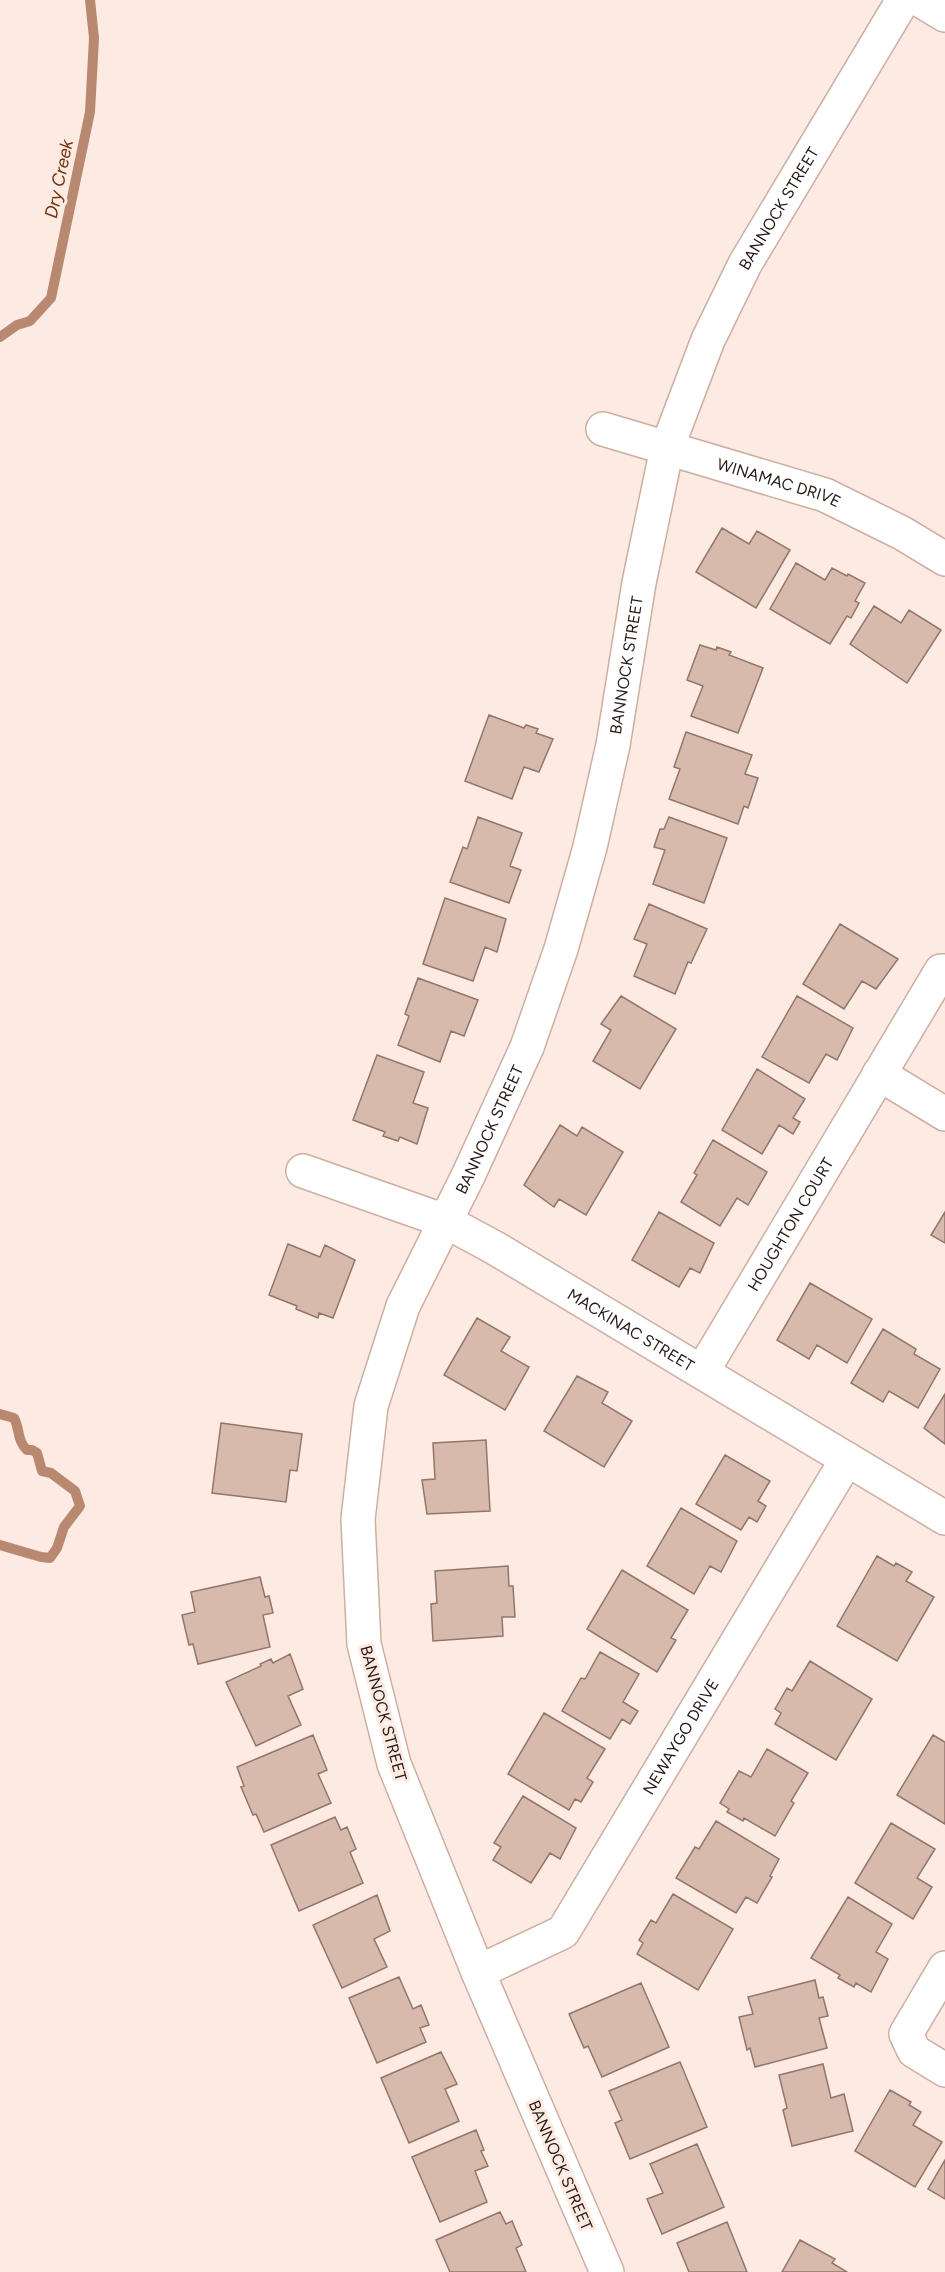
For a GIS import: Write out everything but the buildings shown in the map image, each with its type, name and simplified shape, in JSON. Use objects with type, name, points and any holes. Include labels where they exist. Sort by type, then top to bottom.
[{"type":"street","name":"BANNOCK STREET","points":[[607,2272],[478,1972],[394,1764],[364,1644],[358,1519],[372,1406],[403,1306],[527,1047],[565,938],[590,847],[613,745],[639,583],[667,448],[708,340],[745,264],[903,0]]},
{"type":"street","points":[[920,0],[945,15]]},
{"type":"street","name":"WINAMAC DRIVE","points":[[603,429],[825,495],[902,533],[945,559]]},
{"type":"street","name":"HOUGHTON COURT","points":[[702,1372],[941,971],[945,971]]},
{"type":"street","points":[[879,1074],[945,1114]]},
{"type":"street","name":"MACKINAC STREET","points":[[303,1171],[445,1221],[495,1248],[945,1518]]},
{"type":"street","name":"NEWAYGO DRIVE","points":[[478,1972],[563,1932],[847,1459]]},
{"type":"street","points":[[945,1968],[906,2034],[914,2051],[945,2070]]},
{"type":"waterway","name":"Dry Creek","points":[[0,337],[17,325],[30,321],[51,298],[90,112],[94,38],[90,0]]},
{"type":"waterway","name":"Dry Creek","points":[[0,1414],[14,1418],[22,1443],[27,1450],[37,1453],[42,1471],[51,1473],[75,1491],[80,1506],[64,1527],[57,1548],[50,1558],[0,1545]]}]
